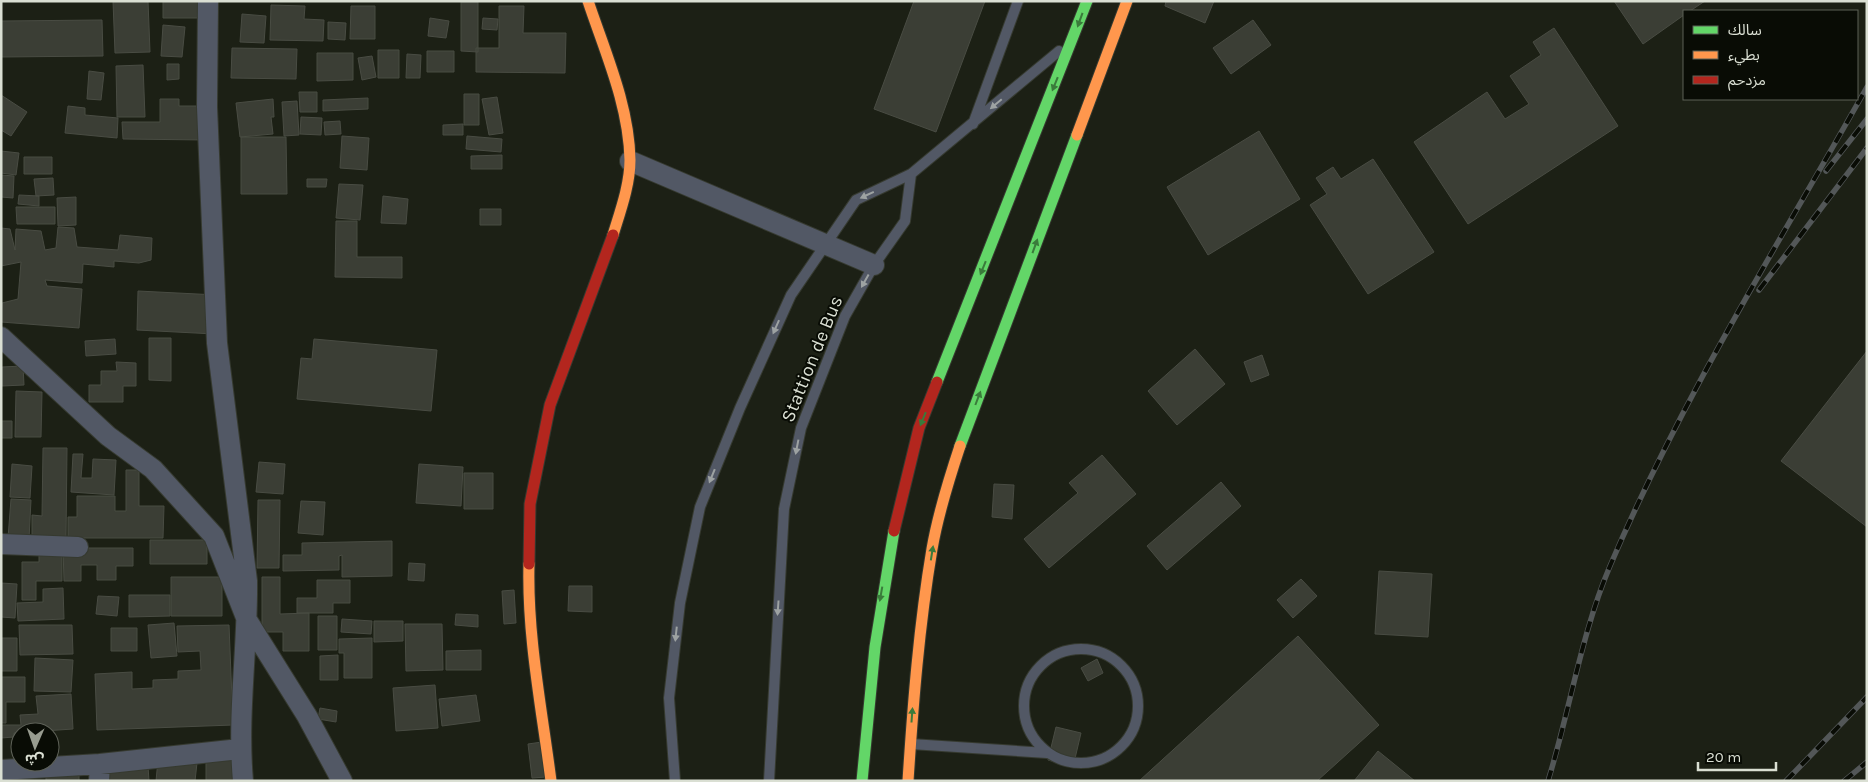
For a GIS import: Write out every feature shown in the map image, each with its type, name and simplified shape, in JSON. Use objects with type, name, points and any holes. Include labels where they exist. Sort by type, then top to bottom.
[{"type":"main road","points":[[551,781],[534,651],[528,586],[530,504],[550,405],[613,234],[624,198],[630,160],[622,101],[588,1]]},
{"type":"main road","points":[[862,781],[870,679],[878,610],[898,509],[919,428],[1087,1]]},
{"type":"main road","points":[[908,781],[921,634],[932,548],[941,508],[960,447],[1127,1]]},
{"type":"street","points":[[208,1],[207,107],[217,343],[247,580],[247,620],[240,749],[243,781]]},
{"type":"street","points":[[630,160],[874,265]]},
{"type":"street","points":[[1,337],[108,436],[153,469],[214,536],[247,620],[307,716],[342,781]]},
{"type":"street","points":[[1,544],[78,547]]},
{"type":"street","points":[[1,770],[99,772],[240,749]]},
{"type":"lane","points":[[972,125],[1018,1]]},
{"type":"lane","points":[[675,781],[669,698],[680,603],[700,507],[740,408],[791,295],[856,200],[911,174],[1073,39]]},
{"type":"lane","name":"Stattion de Bus","points":[[769,781],[784,509],[799,437],[845,316],[874,265],[905,221],[911,174]]},
{"type":"lane","points":[[910,744],[1047,753],[1064,761],[1083,763],[1101,760],[1118,750],[1130,736],[1137,719],[1138,700],[1133,681],[1122,666],[1107,655],[1088,649],[1070,650],[1052,657],[1037,669],[1027,685],[1023,703],[1025,722],[1034,739],[1047,753]]},
{"type":"building","points":[[113,1],[148,1],[150,52],[115,53]]},
{"type":"building","points":[[163,1],[205,1],[205,18],[163,18]]},
{"type":"building","points":[[914,1],[985,1],[936,132],[874,109]]},
{"type":"building","points":[[1166,1],[1214,1],[1205,23],[1165,6]]},
{"type":"building","points":[[1614,1],[1705,1],[1692,10],[1683,10],[1683,16],[1643,44]]},
{"type":"building","points":[[461,2],[478,2],[478,52],[461,51]]},
{"type":"building","points":[[271,5],[305,6],[304,19],[324,20],[323,41],[270,40]]},
{"type":"building","points":[[351,6],[375,6],[375,39],[350,39]]},
{"type":"building","points":[[499,6],[524,6],[523,33],[566,33],[565,73],[476,72],[476,48],[499,48]]},
{"type":"building","points":[[242,14],[266,16],[264,43],[240,42]]},
{"type":"building","points":[[430,18],[449,21],[446,38],[428,36]]},
{"type":"building","points":[[483,18],[498,19],[497,30],[482,29]]},
{"type":"building","points":[[102,20],[103,56],[1,57],[1,21]]},
{"type":"building","points":[[1253,20],[1271,45],[1231,74],[1213,48]]},
{"type":"building","points":[[328,22],[346,23],[345,40],[328,39]]},
{"type":"building","points":[[163,25],[185,27],[182,57],[161,56]]},
{"type":"building","points":[[1554,28],[1618,126],[1468,224],[1414,142],[1487,92],[1505,119],[1529,104],[1510,76],[1541,55],[1533,42]]},
{"type":"building","points":[[232,48],[297,49],[296,79],[231,78]]},
{"type":"building","points":[[378,50],[399,50],[399,78],[378,78]]},
{"type":"building","points":[[427,51],[454,51],[454,72],[427,72]]},
{"type":"building","points":[[317,53],[353,53],[353,80],[317,81]]},
{"type":"building","points":[[407,54],[421,55],[420,78],[406,78]]},
{"type":"building","points":[[372,56],[376,77],[362,80],[358,58]]},
{"type":"building","points":[[167,64],[179,64],[179,79],[167,80]]},
{"type":"building","points":[[143,65],[145,117],[117,117],[116,66]]},
{"type":"building","points":[[89,71],[104,73],[101,100],[87,99]]},
{"type":"building","points":[[299,92],[317,92],[317,112],[300,112]]},
{"type":"building","points":[[464,94],[479,94],[479,125],[464,125]]},
{"type":"building","points":[[1,95],[27,112],[11,136],[1,130]]},
{"type":"building","points":[[497,97],[503,133],[489,135],[482,99]]},
{"type":"building","points":[[368,98],[368,109],[323,111],[323,100]]},
{"type":"building","points":[[160,99],[179,99],[179,106],[205,106],[206,140],[123,139],[122,122],[160,122]]},
{"type":"building","points":[[273,99],[274,117],[271,117],[273,134],[240,137],[236,103]]},
{"type":"building","points":[[297,101],[299,135],[284,136],[282,102]]},
{"type":"building","points":[[68,106],[85,108],[85,115],[118,118],[117,138],[65,133]]},
{"type":"building","points":[[301,117],[322,118],[321,135],[300,134]]},
{"type":"building","points":[[340,121],[341,134],[325,135],[324,122]]},
{"type":"building","points":[[463,124],[463,135],[443,135],[443,125]]},
{"type":"building","points":[[1259,131],[1300,199],[1208,255],[1167,187]]},
{"type":"building","points":[[342,136],[369,138],[367,170],[340,168]]},
{"type":"building","points":[[467,136],[502,139],[501,152],[466,149]]},
{"type":"building","points":[[241,137],[286,137],[287,194],[241,194]]},
{"type":"building","points":[[1,151],[19,153],[16,175],[1,173]]},
{"type":"building","points":[[502,155],[502,169],[471,169],[471,156]]},
{"type":"building","points":[[24,157],[52,157],[52,174],[24,174]]},
{"type":"building","points":[[1373,159],[1434,252],[1368,294],[1310,205],[1327,194],[1316,178],[1333,167],[1341,179]]},
{"type":"building","points":[[1,175],[14,176],[13,198],[1,197]]},
{"type":"building","points":[[53,178],[54,195],[36,196],[34,179]]},
{"type":"building","points":[[307,179],[327,179],[326,187],[307,187]]},
{"type":"building","points":[[339,184],[363,185],[360,220],[336,218]]},
{"type":"building","points":[[19,195],[39,196],[39,206],[18,204]]},
{"type":"building","points":[[383,196],[408,199],[406,224],[381,223]]},
{"type":"building","points":[[76,197],[76,225],[58,226],[57,198]]},
{"type":"building","points":[[16,207],[55,207],[55,224],[17,224]]},
{"type":"building","points":[[480,209],[501,209],[501,225],[480,225]]},
{"type":"building","points":[[336,221],[357,221],[357,257],[402,257],[402,278],[335,277]]},
{"type":"building","points":[[58,227],[74,228],[77,247],[118,250],[120,235],[152,238],[151,260],[139,263],[114,261],[114,267],[83,264],[82,283],[45,280],[47,286],[82,289],[79,328],[1,322],[2,303],[18,299],[21,262],[1,266],[1,228],[10,229],[15,250],[16,229],[41,231],[45,250],[56,248]]},
{"type":"building","points":[[138,291],[217,295],[215,334],[137,330]]},
{"type":"building","points":[[149,338],[171,338],[171,381],[149,380]]},
{"type":"building","points":[[115,339],[116,354],[86,356],[85,341]]},
{"type":"building","points":[[314,339],[437,350],[431,411],[297,399],[301,358],[312,359]]},
{"type":"building","points":[[1195,349],[1225,384],[1177,425],[1148,391]]},
{"type":"building","points":[[1867,351],[1867,527],[1781,461]]},
{"type":"building","points":[[1262,355],[1269,375],[1251,382],[1244,362]]},
{"type":"building","points":[[116,362],[136,363],[136,386],[123,386],[123,402],[89,402],[89,385],[101,385],[101,371],[117,371]]},
{"type":"building","points":[[23,366],[24,385],[2,386],[2,367]]},
{"type":"building","points":[[16,391],[42,392],[41,437],[15,437]]},
{"type":"building","points":[[1,421],[12,421],[12,438],[1,438]]},
{"type":"building","points":[[43,448],[67,448],[66,538],[32,538],[32,515],[42,516]]},
{"type":"building","points":[[73,454],[83,454],[81,478],[92,478],[93,459],[116,460],[114,495],[71,492]]},
{"type":"building","points":[[1102,455],[1136,494],[1049,568],[1024,539],[1078,493],[1069,483]]},
{"type":"building","points":[[259,462],[285,464],[283,494],[256,492]]},
{"type":"building","points":[[12,464],[32,466],[30,498],[10,497]]},
{"type":"building","points":[[419,464],[463,467],[461,506],[416,503]]},
{"type":"building","points":[[126,470],[139,470],[139,506],[164,506],[163,538],[68,538],[68,517],[77,517],[77,496],[115,496],[115,511],[126,511]]},
{"type":"building","points":[[464,473],[493,473],[493,509],[464,509]]},
{"type":"building","points":[[1221,482],[1241,506],[1167,570],[1147,546]]},
{"type":"building","points":[[994,484],[1014,485],[1012,519],[992,517]]},
{"type":"building","points":[[11,499],[31,500],[29,539],[8,538]]},
{"type":"building","points":[[258,500],[280,500],[279,568],[257,568]]},
{"type":"building","points":[[301,501],[325,502],[323,535],[298,533]]},
{"type":"building","points":[[150,540],[207,540],[207,564],[150,564]]},
{"type":"building","points":[[392,541],[392,576],[342,577],[342,555],[339,556],[339,570],[283,571],[283,555],[302,555],[302,543]]},
{"type":"building","points":[[63,548],[133,548],[133,566],[116,566],[116,580],[97,580],[97,565],[81,565],[81,581],[64,581]]},
{"type":"building","points":[[39,550],[62,550],[62,581],[36,581],[36,600],[22,600],[22,562],[39,562]]},
{"type":"building","points":[[409,563],[425,564],[424,581],[408,580]]},
{"type":"building","points":[[1379,571],[1432,574],[1428,637],[1375,634]]},
{"type":"building","points":[[171,577],[222,577],[222,616],[171,616]]},
{"type":"building","points":[[262,577],[280,577],[280,614],[309,613],[309,651],[283,651],[283,632],[262,632]]},
{"type":"building","points":[[1301,579],[1317,596],[1293,618],[1277,600]]},
{"type":"building","points":[[317,580],[350,580],[350,603],[333,603],[333,613],[297,613],[297,598],[317,598]]},
{"type":"building","points":[[1,583],[17,584],[15,618],[1,617]]},
{"type":"building","points":[[569,586],[592,586],[592,612],[568,611]]},
{"type":"building","points":[[63,588],[64,619],[18,621],[17,603],[43,602],[43,589]]},
{"type":"building","points":[[514,590],[516,623],[504,624],[502,591]]},
{"type":"building","points":[[129,595],[170,595],[170,616],[129,617]]},
{"type":"building","points":[[98,596],[119,597],[117,616],[96,614]]},
{"type":"building","points":[[456,614],[478,615],[478,627],[455,625]]},
{"type":"building","points":[[318,616],[337,616],[337,650],[318,650]]},
{"type":"building","points":[[342,619],[372,621],[371,634],[341,632]]},
{"type":"building","points":[[374,621],[403,621],[403,641],[374,642]]},
{"type":"building","points":[[174,623],[177,656],[151,658],[148,625]]},
{"type":"building","points":[[405,624],[442,624],[443,670],[406,671]]},
{"type":"building","points":[[19,625],[72,625],[73,654],[20,655]]},
{"type":"building","points":[[229,625],[233,725],[97,730],[95,674],[132,672],[132,689],[153,688],[153,680],[178,679],[178,671],[201,670],[200,651],[178,652],[177,626]]},
{"type":"building","points":[[111,628],[137,628],[137,651],[111,651]]},
{"type":"building","points":[[1298,636],[1379,725],[1317,781],[1139,781]]},
{"type":"building","points":[[1,638],[17,638],[17,671],[1,671]]},
{"type":"building","points":[[372,638],[372,678],[344,678],[344,653],[339,653],[339,639]]},
{"type":"building","points":[[481,650],[481,670],[446,670],[446,651]]},
{"type":"building","points":[[338,655],[338,680],[320,680],[320,656]]},
{"type":"building","points":[[35,658],[73,660],[71,692],[34,691]]},
{"type":"building","points":[[1097,659],[1103,673],[1088,681],[1081,668]]},
{"type":"building","points":[[1,677],[25,677],[25,702],[6,702],[6,723],[1,723]]},
{"type":"building","points":[[435,685],[438,728],[396,731],[393,688]]},
{"type":"building","points":[[71,694],[73,729],[60,730],[60,722],[21,722],[20,715],[38,714],[36,696]]},
{"type":"building","points":[[476,695],[480,721],[442,726],[439,699]]},
{"type":"building","points":[[320,708],[337,711],[336,722],[318,719]]},
{"type":"building","points":[[1,725],[10,725],[10,737],[1,738]]},
{"type":"building","points":[[1056,727],[1081,733],[1073,767],[1048,760]]},
{"type":"building","points":[[542,742],[546,777],[532,778],[528,744]]},
{"type":"building","points":[[1378,751],[1415,781],[1354,781]]},
{"type":"building","points":[[206,754],[240,754],[240,781],[206,781]]},
{"type":"building","points":[[158,760],[197,763],[195,781],[156,781]]},
{"type":"building","points":[[148,766],[149,781],[105,781],[104,768]]},
{"type":"building","points":[[79,774],[79,781],[46,781],[46,775]]},
{"type":"railway","points":[[1548,781],[1591,618],[1610,566],[1638,504],[1699,383],[1867,87]]},
{"type":"railway","points":[[1826,171],[1867,119]]},
{"type":"railway","points":[[1759,290],[1867,148]]},
{"type":"railway","points":[[1786,781],[1867,697]]},
{"type":"railway","points":[[1844,781],[1867,762]]},
{"type":"traffic: fast","points":[[937,382],[1087,1]]},
{"type":"traffic: fast","points":[[960,446],[1077,135]]},
{"type":"traffic: fast","points":[[862,781],[875,647],[894,531]]},
{"type":"traffic: slow","points":[[588,1],[621,99],[629,139],[630,169],[613,235]]},
{"type":"traffic: slow","points":[[1077,135],[1127,1]]},
{"type":"traffic: slow","points":[[908,781],[917,665],[927,578],[937,523],[960,446]]},
{"type":"traffic: slow","points":[[529,564],[530,618],[551,781]]},
{"type":"traffic: jam","points":[[529,564],[530,504],[550,405],[613,235]]},
{"type":"traffic: jam","points":[[894,531],[919,428],[937,382]]}]
